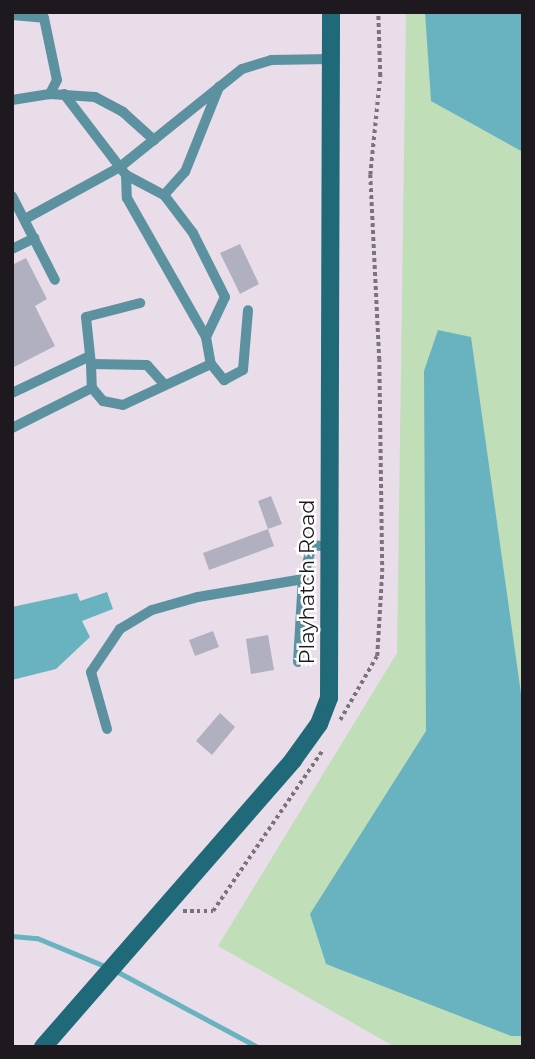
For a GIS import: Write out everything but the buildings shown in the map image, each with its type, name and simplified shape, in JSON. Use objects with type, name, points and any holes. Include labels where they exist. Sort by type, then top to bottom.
[{"type":"main road","name":"Playhatch Road","points":[[43,1047],[134,945],[319,724],[329,698],[331,12]]},
{"type":"lane","points":[[12,15],[44,18],[57,80],[50,94]]},
{"type":"lane","points":[[25,219],[123,171],[154,140],[242,69],[271,60],[330,60]]},
{"type":"lane","points":[[164,195],[185,172],[219,86]]},
{"type":"lane","points":[[64,94],[123,171],[164,195],[193,233],[225,297],[206,337]]},
{"type":"lane","points":[[12,100],[64,94],[109,102],[154,140]]},
{"type":"lane","points":[[123,171],[127,198],[206,337],[211,364],[223,380],[243,370],[248,310]]},
{"type":"lane","points":[[12,196],[55,280]]},
{"type":"lane","points":[[12,249],[35,238]]},
{"type":"lane","points":[[141,303],[86,317],[92,388],[103,401],[123,405],[211,364]]},
{"type":"lane","points":[[12,393],[91,360],[147,365],[164,384]]},
{"type":"lane","points":[[12,428],[92,388]]},
{"type":"lane","points":[[298,662],[303,579],[312,545],[331,547]]},
{"type":"lane","points":[[107,729],[92,671],[120,629],[152,610],[198,597],[303,579]]},
{"type":"green space","points":[[406,12],[523,12],[523,1047],[395,1047],[218,946],[397,653]]},
{"type":"water","points":[[425,12],[523,12],[523,152],[431,101]]},
{"type":"water","points":[[438,330],[471,337],[523,708],[523,1036],[511,1036],[326,964],[310,914],[426,731],[424,371]]},
{"type":"water","points":[[107,592],[113,609],[82,621],[90,637],[56,669],[12,680],[12,607],[77,593],[80,601]]},
{"type":"waterway","points":[[12,936],[37,938],[107,967]]},
{"type":"waterway","points":[[116,971],[258,1047]]}]
